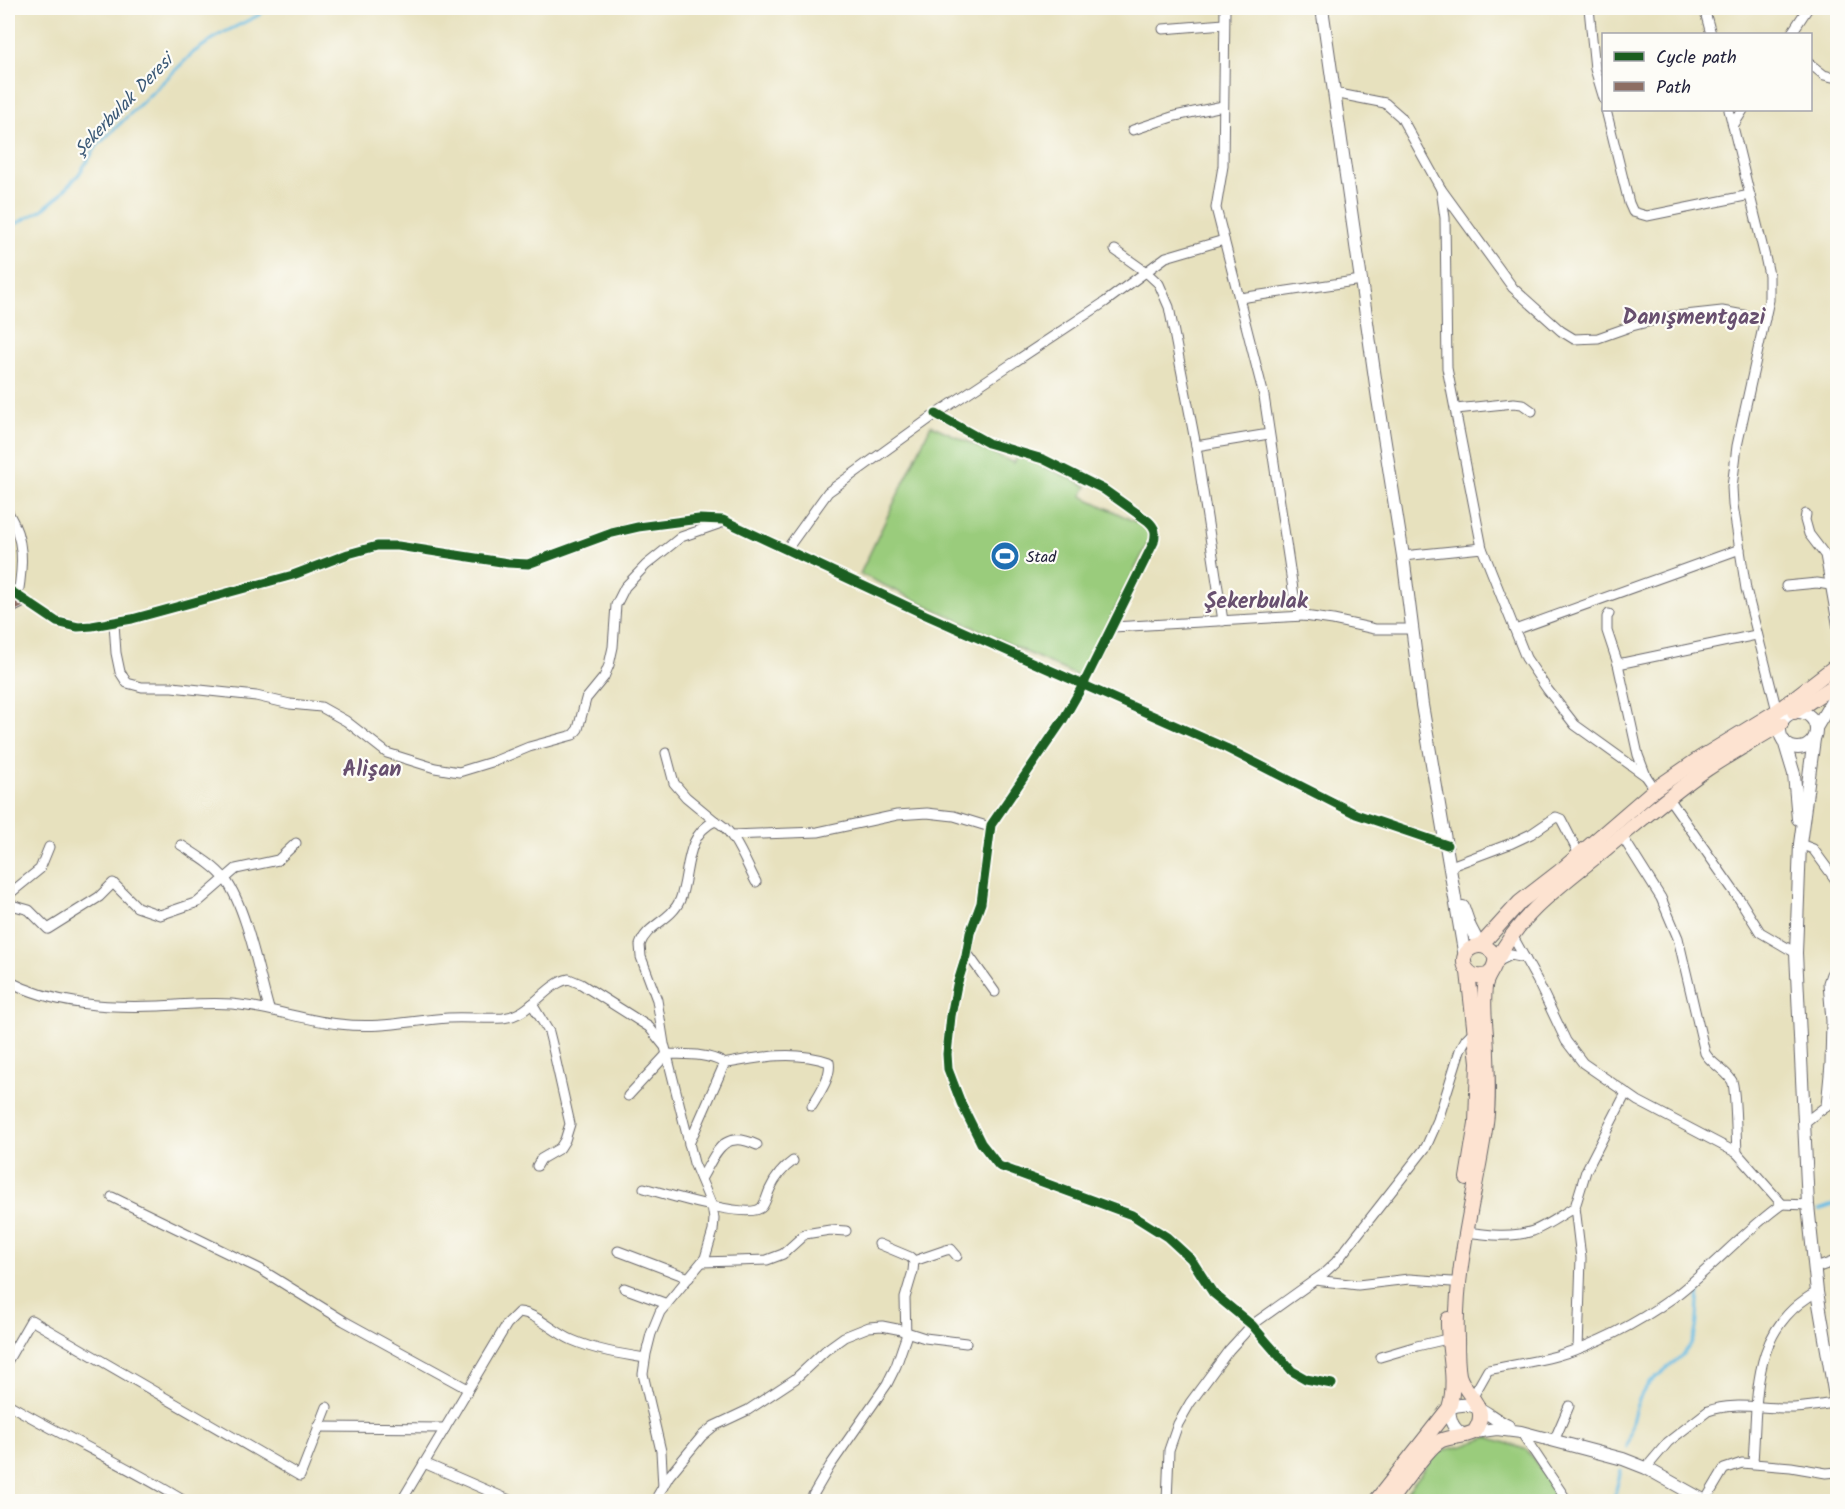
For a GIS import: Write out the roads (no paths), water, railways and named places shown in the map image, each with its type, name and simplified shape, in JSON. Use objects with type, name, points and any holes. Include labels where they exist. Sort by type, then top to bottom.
[{"type":"main road","points":[[1375,1502],[1449,1408],[1453,1395],[1447,1340],[1458,1231],[1476,1122],[1478,1062],[1465,957],[1470,949],[1480,946],[1520,902],[1656,789],[1700,758],[1784,717],[1838,664]]},
{"type":"main road","points":[[1468,972],[1477,977],[1491,972],[1503,947],[1543,901],[1668,797],[1784,717],[1838,683]]},
{"type":"main road","points":[[1480,946],[1490,950],[1495,964]]},
{"type":"main road","points":[[1389,1502],[1430,1450],[1441,1440],[1470,1434],[1481,1416],[1460,1377],[1457,1309],[1466,1232],[1486,1122],[1489,1089],[1484,997],[1486,975]]},
{"type":"street","points":[[1225,8],[1223,166],[1216,208],[1264,396],[1290,582],[1304,616]]},
{"type":"street","points":[[1322,8],[1403,556],[1422,705],[1465,957]]},
{"type":"street","points":[[1589,8],[1596,69],[1602,92]]},
{"type":"street","points":[[1704,8],[1711,33]]},
{"type":"street","points":[[1792,33],[1808,8]]},
{"type":"street","points":[[1163,29],[1224,24]]},
{"type":"street","points":[[1812,65],[1832,77],[1838,71]]},
{"type":"street","points":[[1334,93],[1385,103],[1401,117],[1441,189],[1513,288],[1561,331],[1574,339],[1598,338],[1667,317],[1722,311],[1765,319]]},
{"type":"street","points":[[1133,130],[1175,116],[1223,106]]},
{"type":"street","points":[[1606,111],[1633,212],[1647,216],[1750,195]]},
{"type":"street","points":[[1729,111],[1769,275],[1769,300],[1734,465],[1732,505],[1756,635],[1784,717],[1781,736],[1794,774],[1800,844]]},
{"type":"street","points":[[1733,126],[1742,111]]},
{"type":"street","points":[[1441,189],[1445,218],[1447,368],[1482,548],[1526,658],[1547,689],[1575,724],[1646,776],[1656,789]]},
{"type":"street","points":[[787,549],[828,492],[936,414],[1105,302],[1166,257],[1224,240]]},
{"type":"street","points":[[1115,250],[1159,284],[1169,307],[1197,446],[1223,621]]},
{"type":"street","points":[[1240,298],[1361,280]]},
{"type":"street","points":[[1456,409],[1514,403],[1522,404],[1532,411]]},
{"type":"street","points":[[936,414],[988,443],[1043,459],[1103,489],[1154,527],[1156,534],[1154,543],[1083,685],[1063,720],[990,827],[981,903],[970,933],[967,953],[957,985],[947,1054],[948,1069],[961,1103],[989,1155],[999,1166],[1132,1215],[1167,1237],[1191,1259],[1214,1293],[1252,1325],[1292,1371],[1306,1379],[1332,1384]]},
{"type":"street","points":[[1197,446],[1269,434]]},
{"type":"street","points":[[8,512],[14,525],[23,563],[22,598],[8,610]]},
{"type":"street","points":[[1806,514],[1805,520],[1809,534],[1825,555],[1838,628]]},
{"type":"street","points":[[8,589],[57,622],[78,627],[114,623],[299,573],[348,554],[377,546],[398,546],[528,564],[612,533],[638,527],[714,518],[727,521],[926,615],[1226,748],[1356,814],[1447,845]]},
{"type":"street","points":[[114,623],[120,672],[128,682],[141,687],[172,687],[256,696],[290,704],[321,707],[346,721],[387,753],[435,768],[459,772],[485,765],[529,747],[573,735],[578,729],[586,699],[604,677],[612,656],[616,605],[625,587],[646,565],[681,537],[727,521]]},
{"type":"street","points":[[1403,556],[1482,548]]},
{"type":"street","points":[[1515,630],[1740,549]]},
{"type":"street","points":[[1786,586],[1816,583],[1830,585]]},
{"type":"street","points":[[1609,614],[1606,630],[1618,664],[1638,755],[1646,776]]},
{"type":"street","points":[[1113,627],[1304,616],[1375,629],[1412,629]]},
{"type":"street","points":[[1618,664],[1756,635]]},
{"type":"street","points":[[1784,741],[1794,747],[1805,747],[1838,691]]},
{"type":"street","points":[[1646,1468],[1668,1442],[1708,1411],[1723,1407],[1757,1406],[1836,1409],[1817,1292],[1808,1205],[1796,953],[1800,844],[1815,733],[1811,717],[1800,712],[1784,717]]},
{"type":"street","points":[[666,753],[671,778],[679,791],[723,825],[731,835],[756,882]]},
{"type":"street","points":[[1668,797],[1760,932],[1796,953]]},
{"type":"street","points":[[731,835],[818,832],[897,815],[927,813],[954,816],[990,827]]},
{"type":"street","points":[[1452,872],[1531,834],[1556,817],[1561,819],[1579,854]]},
{"type":"street","points":[[663,1487],[661,1451],[643,1374],[645,1358],[655,1322],[708,1251],[714,1219],[712,1206],[689,1144],[666,1051],[657,1000],[641,957],[640,945],[641,939],[675,909],[695,842],[702,829],[715,821]]},
{"type":"street","points":[[1622,836],[1661,898],[1678,938],[1706,1053],[1713,1064],[1733,1083],[1737,1153]]},
{"type":"street","points":[[8,904],[29,910],[48,929],[99,897],[114,883],[137,907],[160,915],[198,902],[236,869],[278,860],[296,843]]},
{"type":"street","points":[[1800,844],[1813,849],[1838,883]]},
{"type":"street","points":[[181,845],[225,879],[237,900],[269,1009]]},
{"type":"street","points":[[8,895],[40,869],[49,847]]},
{"type":"street","points":[[1452,872],[1470,927],[1480,946]]},
{"type":"street","points":[[1512,935],[1566,1041],[1583,1063],[1626,1094],[1737,1153],[1782,1204]]},
{"type":"street","points":[[967,953],[995,992]]},
{"type":"street","points":[[1495,964],[1511,954],[1525,958]]},
{"type":"street","points":[[1826,1106],[1831,1021],[1827,992],[1831,974],[1838,966]]},
{"type":"street","points":[[8,981],[32,993],[106,1006],[231,1004],[269,1009],[312,1021],[376,1026],[449,1018],[505,1017],[524,1011],[564,980],[574,980],[649,1027],[666,1051],[714,1058],[723,1064],[776,1055],[807,1057],[829,1062],[831,1066],[827,1077],[812,1106]]},
{"type":"street","points":[[532,1004],[549,1032],[568,1107],[570,1124],[560,1148],[541,1159],[537,1166]]},
{"type":"street","points":[[1167,1502],[1167,1458],[1178,1424],[1190,1403],[1252,1325],[1315,1280],[1336,1262],[1423,1153],[1432,1134],[1460,1050],[1474,1031]]},
{"type":"street","points":[[628,1096],[666,1051]]},
{"type":"street","points":[[689,1144],[723,1064]]},
{"type":"street","points":[[1578,1349],[1581,1258],[1575,1207],[1586,1171],[1626,1094]]},
{"type":"street","points":[[1804,1123],[1838,1099]]},
{"type":"street","points":[[701,1179],[718,1150],[729,1140],[744,1138],[757,1145]]},
{"type":"street","points":[[644,1188],[712,1206],[742,1211],[761,1208],[775,1179],[793,1161]]},
{"type":"street","points":[[112,1197],[260,1269],[344,1321],[468,1389]]},
{"type":"street","points":[[1473,1403],[1488,1370],[1554,1357],[1578,1349],[1639,1320],[1675,1296],[1757,1222],[1782,1204],[1808,1205]]},
{"type":"street","points":[[1466,1232],[1502,1235],[1523,1233],[1545,1225],[1575,1207]]},
{"type":"street","points":[[702,1262],[767,1260],[783,1254],[805,1234],[830,1230],[846,1232]]},
{"type":"street","points":[[809,1502],[830,1466],[887,1384],[904,1345],[905,1298],[914,1271],[914,1261],[910,1257],[879,1244]]},
{"type":"street","points":[[914,1261],[951,1249],[957,1256]]},
{"type":"street","points":[[618,1251],[689,1278]]},
{"type":"street","points":[[1816,1268],[1838,1260]]},
{"type":"street","points":[[1315,1280],[1358,1286],[1409,1280],[1452,1282]]},
{"type":"street","points":[[624,1288],[667,1304]]},
{"type":"street","points":[[1753,1462],[1760,1369],[1767,1346],[1779,1324],[1790,1312],[1817,1292]]},
{"type":"street","points":[[401,1502],[507,1324],[519,1312],[529,1315],[571,1340],[600,1349],[645,1358]]},
{"type":"street","points":[[8,1360],[31,1320],[300,1476],[327,1407]]},
{"type":"street","points":[[657,1500],[676,1466],[702,1436],[714,1426],[764,1400],[795,1379],[826,1350],[844,1337],[869,1327],[882,1326],[925,1338],[966,1343]]},
{"type":"street","points":[[1380,1357],[1447,1340]]},
{"type":"street","points":[[1473,1403],[1449,1408],[1450,1421],[1454,1428],[1470,1434],[1497,1429],[1521,1432],[1623,1459],[1646,1468],[1706,1501],[1724,1469],[1735,1464],[1753,1462],[1826,1473],[1838,1472]]},
{"type":"street","points":[[1473,1403],[1494,1420],[1521,1432],[1568,1502]]},
{"type":"street","points":[[8,1404],[53,1430],[147,1478],[186,1502]]},
{"type":"street","points":[[1554,1441],[1569,1406]]},
{"type":"street","points":[[318,1427],[445,1428]]},
{"type":"street","points":[[424,1462],[514,1502]]},
{"type":"waterway","name":"Şekerbulak Deresi","points":[[8,228],[42,210],[59,196],[79,174],[97,146],[194,52],[219,35],[259,15],[266,8]]},
{"type":"waterway","points":[[1819,1210],[1838,1203]]},
{"type":"waterway","points":[[1627,1447],[1634,1412],[1645,1388],[1676,1361],[1693,1340],[1700,1288]]},
{"type":"waterway","points":[[1613,1502],[1621,1470]]},
{"type":"place","name":"Stad","points":[[1005,556]]},
{"type":"district","name":"Danışmentgazi","points":[[1694,316]]},
{"type":"district","name":"Şekerbulak","points":[[1256,600]]},
{"type":"district","name":"Alişan","points":[[372,768]]}]
